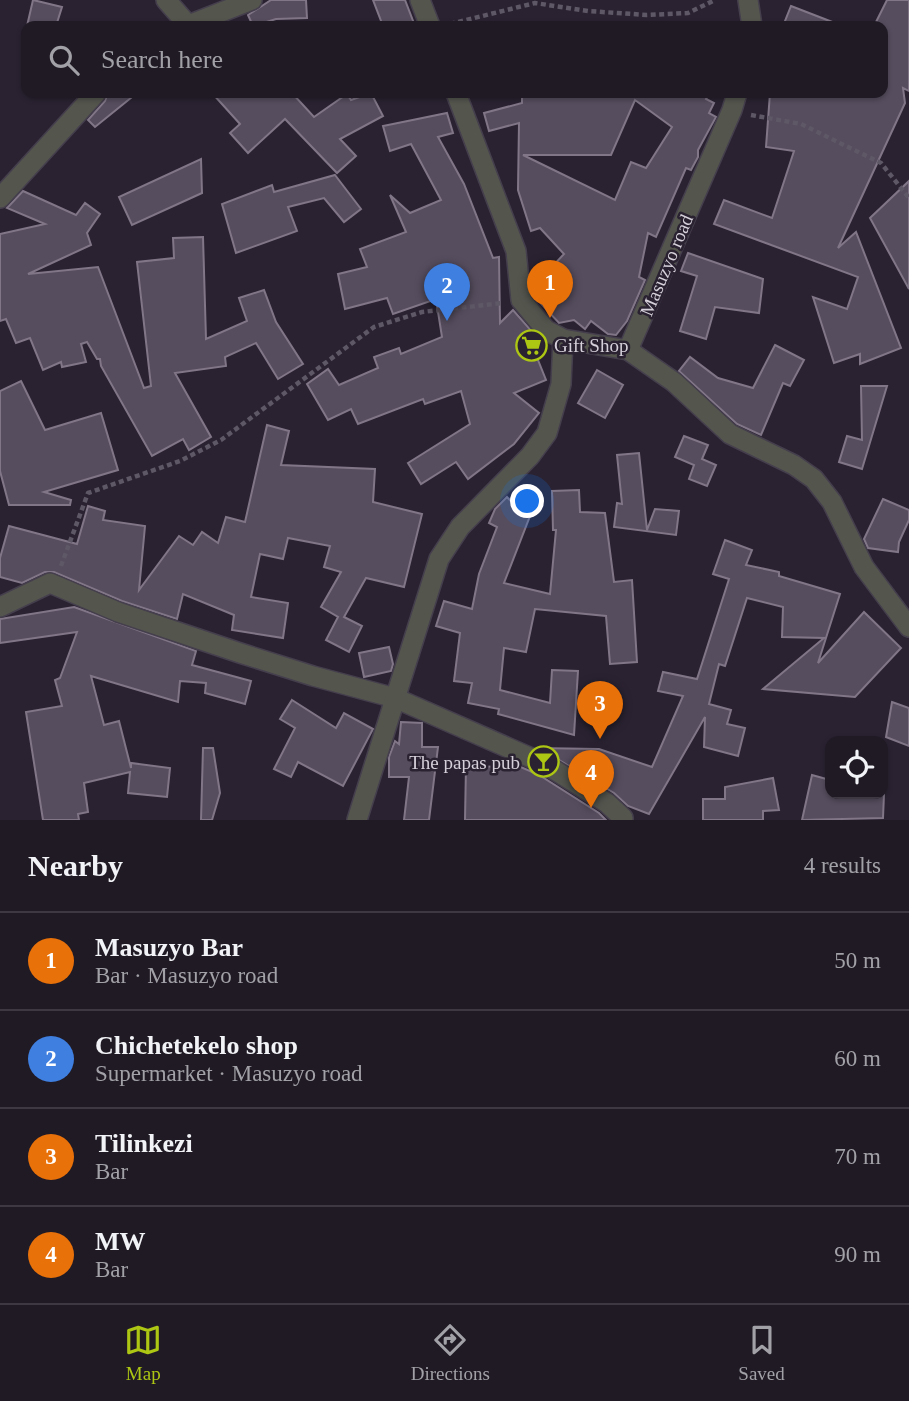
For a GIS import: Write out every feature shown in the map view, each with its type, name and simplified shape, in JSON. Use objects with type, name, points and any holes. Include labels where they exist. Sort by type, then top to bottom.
[{"type":"street","points":[[166,0],[183,21]]},
{"type":"street","points":[[200,21],[252,0]]},
{"type":"street","points":[[420,0],[428,21]]},
{"type":"street","points":[[748,0],[751,21]]},
{"type":"street","points":[[0,198],[91,98]]},
{"type":"street","points":[[458,98],[516,251],[522,300],[547,330],[563,339],[628,350],[674,382],[730,435],[794,465],[814,479],[832,502],[863,567],[909,627]]},
{"type":"street","name":"Masuzyo road","points":[[628,350],[734,102]]},
{"type":"street","points":[[357,820],[439,559],[460,527],[530,456],[547,433],[561,384],[563,339]]},
{"type":"street","points":[[0,607],[50,583],[118,612],[228,649],[395,698],[545,764],[607,803],[624,818]]},
{"type":"path","points":[[460,21],[536,3],[588,11],[647,15],[688,13],[715,0]]},
{"type":"path","points":[[734,102],[801,124],[881,163],[909,198]]},
{"type":"path","points":[[50,583],[66,557],[77,515],[88,493],[180,461],[221,440],[374,327],[422,312],[522,300]]},
{"type":"building","points":[[33,0],[62,7],[58,21],[28,21]]},
{"type":"building","points":[[271,0],[306,0],[307,18],[251,21],[248,15]]},
{"type":"building","points":[[373,0],[405,0],[413,21],[381,21]]},
{"type":"building","points":[[887,0],[909,0],[909,91],[903,88],[905,103],[838,248],[856,232],[901,348],[860,364],[860,354],[834,363],[813,297],[847,309],[858,277],[714,224],[724,200],[772,218],[794,151],[766,147],[770,98],[888,98],[888,21],[876,21]]},
{"type":"building","points":[[791,6],[830,21],[785,21]]},
{"type":"building","points":[[106,98],[131,98],[95,127],[88,120]]},
{"type":"building","points":[[217,98],[297,98],[314,117],[341,98],[374,98],[383,116],[340,139],[356,156],[337,173],[285,119],[248,153],[230,133],[240,124]]},
{"type":"building","points":[[522,98],[706,98],[714,103],[709,113],[716,117],[698,150],[698,157],[691,170],[686,168],[656,237],[648,233],[639,277],[645,280],[627,321],[616,335],[608,334],[591,321],[585,329],[574,320],[559,323],[533,295],[532,288],[564,254],[540,228],[531,231],[518,190],[519,123],[489,131],[484,113],[522,103]],"holes":[[[635,100],[672,127],[646,168],[631,162],[615,200],[523,155],[611,155]]]},
{"type":"building","points":[[447,113],[453,133],[438,137],[464,184],[493,258],[499,257],[500,323],[513,310],[535,335],[540,347],[534,350],[546,380],[514,393],[539,413],[514,444],[468,479],[456,462],[421,484],[408,463],[470,424],[461,391],[425,404],[423,399],[358,424],[351,409],[328,420],[307,384],[328,369],[339,385],[378,368],[374,357],[399,348],[401,354],[442,337],[436,299],[393,314],[387,298],[345,309],[338,274],[367,267],[360,249],[406,232],[390,195],[410,213],[441,200],[411,144],[390,151],[383,126]]},
{"type":"building","points":[[201,159],[202,193],[132,225],[119,197]]},
{"type":"building","points":[[335,175],[361,209],[344,222],[324,198],[288,207],[297,231],[236,253],[222,204],[272,185],[274,192]]},
{"type":"building","points":[[909,181],[909,289],[870,218]]},
{"type":"building","points":[[23,191],[76,215],[85,203],[100,214],[87,233],[91,245],[28,274],[98,267],[144,388],[151,386],[137,262],[174,258],[173,238],[203,237],[206,339],[247,321],[239,298],[264,290],[276,322],[303,364],[278,379],[256,343],[225,357],[226,366],[175,373],[211,437],[189,450],[183,439],[152,456],[101,366],[100,359],[97,359],[87,342],[81,344],[86,362],[62,367],[61,362],[43,370],[30,338],[16,343],[6,319],[0,321],[0,234],[45,224],[7,208]]},
{"type":"building","points":[[688,253],[763,279],[759,313],[715,307],[706,339],[680,331],[697,276],[681,271]]},
{"type":"building","points":[[775,345],[804,360],[790,386],[783,383],[761,435],[737,424],[679,371],[690,357],[718,378],[753,388]]},
{"type":"building","points":[[597,370],[623,385],[605,418],[578,403]]},
{"type":"building","points":[[21,381],[45,430],[101,413],[118,470],[44,492],[71,500],[70,505],[9,505],[0,471],[0,391]]},
{"type":"building","points":[[861,386],[887,386],[862,469],[839,462],[847,436],[862,440]]},
{"type":"building","points":[[267,425],[289,431],[281,465],[375,469],[373,502],[422,514],[404,587],[366,578],[344,617],[362,626],[349,652],[326,640],[338,617],[321,607],[341,572],[324,567],[330,546],[288,538],[283,559],[260,554],[251,597],[288,603],[283,638],[232,630],[234,615],[183,594],[177,619],[122,601],[54,572],[45,572],[22,583],[0,577],[0,558],[9,526],[77,544],[88,506],[105,511],[103,520],[145,526],[139,590],[179,536],[193,545],[202,532],[218,543],[226,517],[245,522]]},
{"type":"building","points":[[684,436],[708,445],[702,459],[716,465],[707,486],[689,479],[694,465],[675,457]]},
{"type":"building","points":[[639,453],[647,530],[655,509],[679,511],[676,535],[614,527],[617,503],[622,504],[617,455]]},
{"type":"building","points":[[579,490],[580,512],[605,513],[614,582],[632,580],[637,662],[610,664],[606,616],[535,609],[526,652],[504,648],[500,690],[550,703],[552,670],[578,671],[574,735],[498,714],[499,709],[468,703],[472,683],[454,681],[460,633],[436,626],[444,601],[472,609],[479,574],[497,527],[489,523],[495,509],[507,497],[522,513],[530,516],[504,583],[550,594],[556,530],[553,530],[552,491]]},
{"type":"building","points":[[883,499],[909,510],[909,520],[899,542],[898,552],[868,548],[864,539]]},
{"type":"building","points":[[725,540],[752,550],[746,565],[779,572],[779,576],[840,594],[818,663],[864,612],[901,648],[855,697],[763,689],[824,638],[782,637],[783,607],[747,598],[725,666],[719,664],[709,704],[731,710],[727,724],[745,728],[738,756],[704,747],[705,717],[649,814],[628,806],[614,793],[539,748],[599,749],[652,767],[683,696],[658,691],[663,672],[697,679],[729,579],[713,574]]},
{"type":"building","points":[[74,607],[196,651],[192,665],[251,681],[245,704],[205,693],[206,683],[180,681],[178,702],[91,676],[104,725],[119,721],[131,768],[131,763],[170,768],[167,797],[128,793],[130,772],[84,783],[88,812],[78,814],[79,820],[43,820],[26,712],[62,706],[55,680],[60,678],[77,632],[0,643],[0,619]]},
{"type":"building","points":[[389,647],[393,664],[391,671],[364,677],[359,653]]},
{"type":"building","points":[[292,700],[336,728],[344,713],[373,729],[343,786],[298,762],[291,777],[274,769],[295,728],[280,719]]},
{"type":"building","points":[[892,702],[909,708],[909,746],[886,736]]},
{"type":"building","points":[[401,722],[422,723],[422,747],[438,747],[429,820],[404,820],[409,777],[389,777],[389,757],[395,741],[399,744]]},
{"type":"building","points":[[203,748],[213,748],[220,793],[212,820],[201,820]]},
{"type":"building","points":[[507,761],[539,775],[606,820],[465,820],[466,766],[506,767]]},
{"type":"building","points":[[812,775],[825,779],[825,799],[884,799],[883,818],[802,820]]},
{"type":"building","points":[[773,778],[779,810],[763,811],[763,820],[703,820],[703,799],[725,799],[725,787]]},
{"type":"place","name":"Masuzyo Bar","points":[[550,318]]},
{"type":"place","name":"Chichetekelo shop","points":[[447,321]]},
{"type":"place","name":"Gift Shop","points":[[531,345]]},
{"type":"place","name":"Tilinkezi","points":[[600,739]]},
{"type":"place","name":"The papas pub","points":[[543,762]]},
{"type":"place","name":"MW","points":[[591,808]]}]
